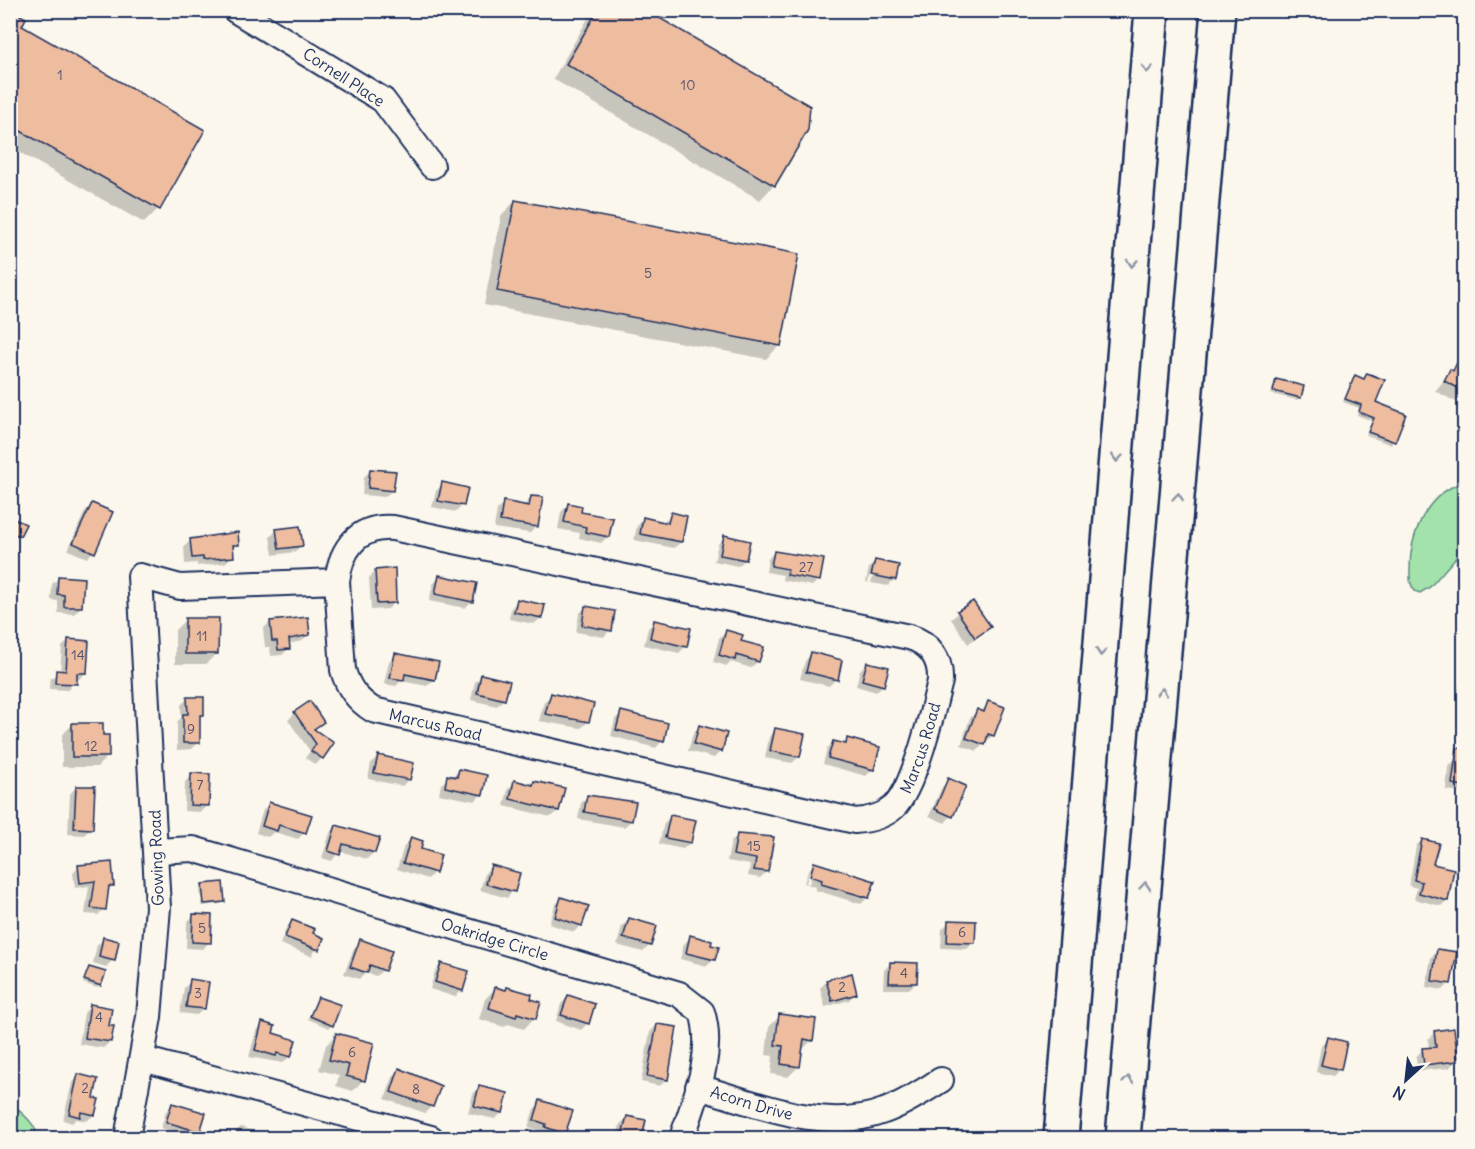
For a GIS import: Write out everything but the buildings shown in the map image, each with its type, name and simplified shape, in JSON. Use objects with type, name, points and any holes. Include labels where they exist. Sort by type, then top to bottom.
[{"type":"highway","points":[[1061,1138],[1152,10]]},
{"type":"highway","points":[[1124,1138],[1218,10]]},
{"type":"street","name":"Cornell Place","points":[[236,10],[384,100],[432,166]]},
{"type":"street","name":"Marcus Road","points":[[376,528],[393,528],[909,637],[923,643],[933,653],[940,666],[940,681],[905,792],[888,812],[872,819],[855,821],[373,710],[354,695],[346,683],[343,670],[337,581],[343,555],[354,539],[376,528]]},
{"type":"street","name":"Gowing Road","points":[[127,1138],[143,1059],[156,940],[157,851],[140,576],[180,587],[337,581]]},
{"type":"street","name":"Oakridge Circle","points":[[157,851],[193,849],[670,990],[696,1005],[705,1021],[706,1051],[698,1087],[682,1138]]},
{"type":"street","points":[[143,1059],[431,1138]]},
{"type":"street","name":"Acorn Drive","points":[[698,1087],[801,1116],[834,1119],[865,1117],[884,1112],[941,1080]]},
{"type":"green space","points":[[1458,484],[1464,485],[1464,548],[1430,587],[1420,593],[1413,588],[1410,578],[1416,531],[1421,519],[1436,499],[1446,490]]},
{"type":"green space","points":[[10,1104],[32,1123],[38,1138],[11,1138]]}]
